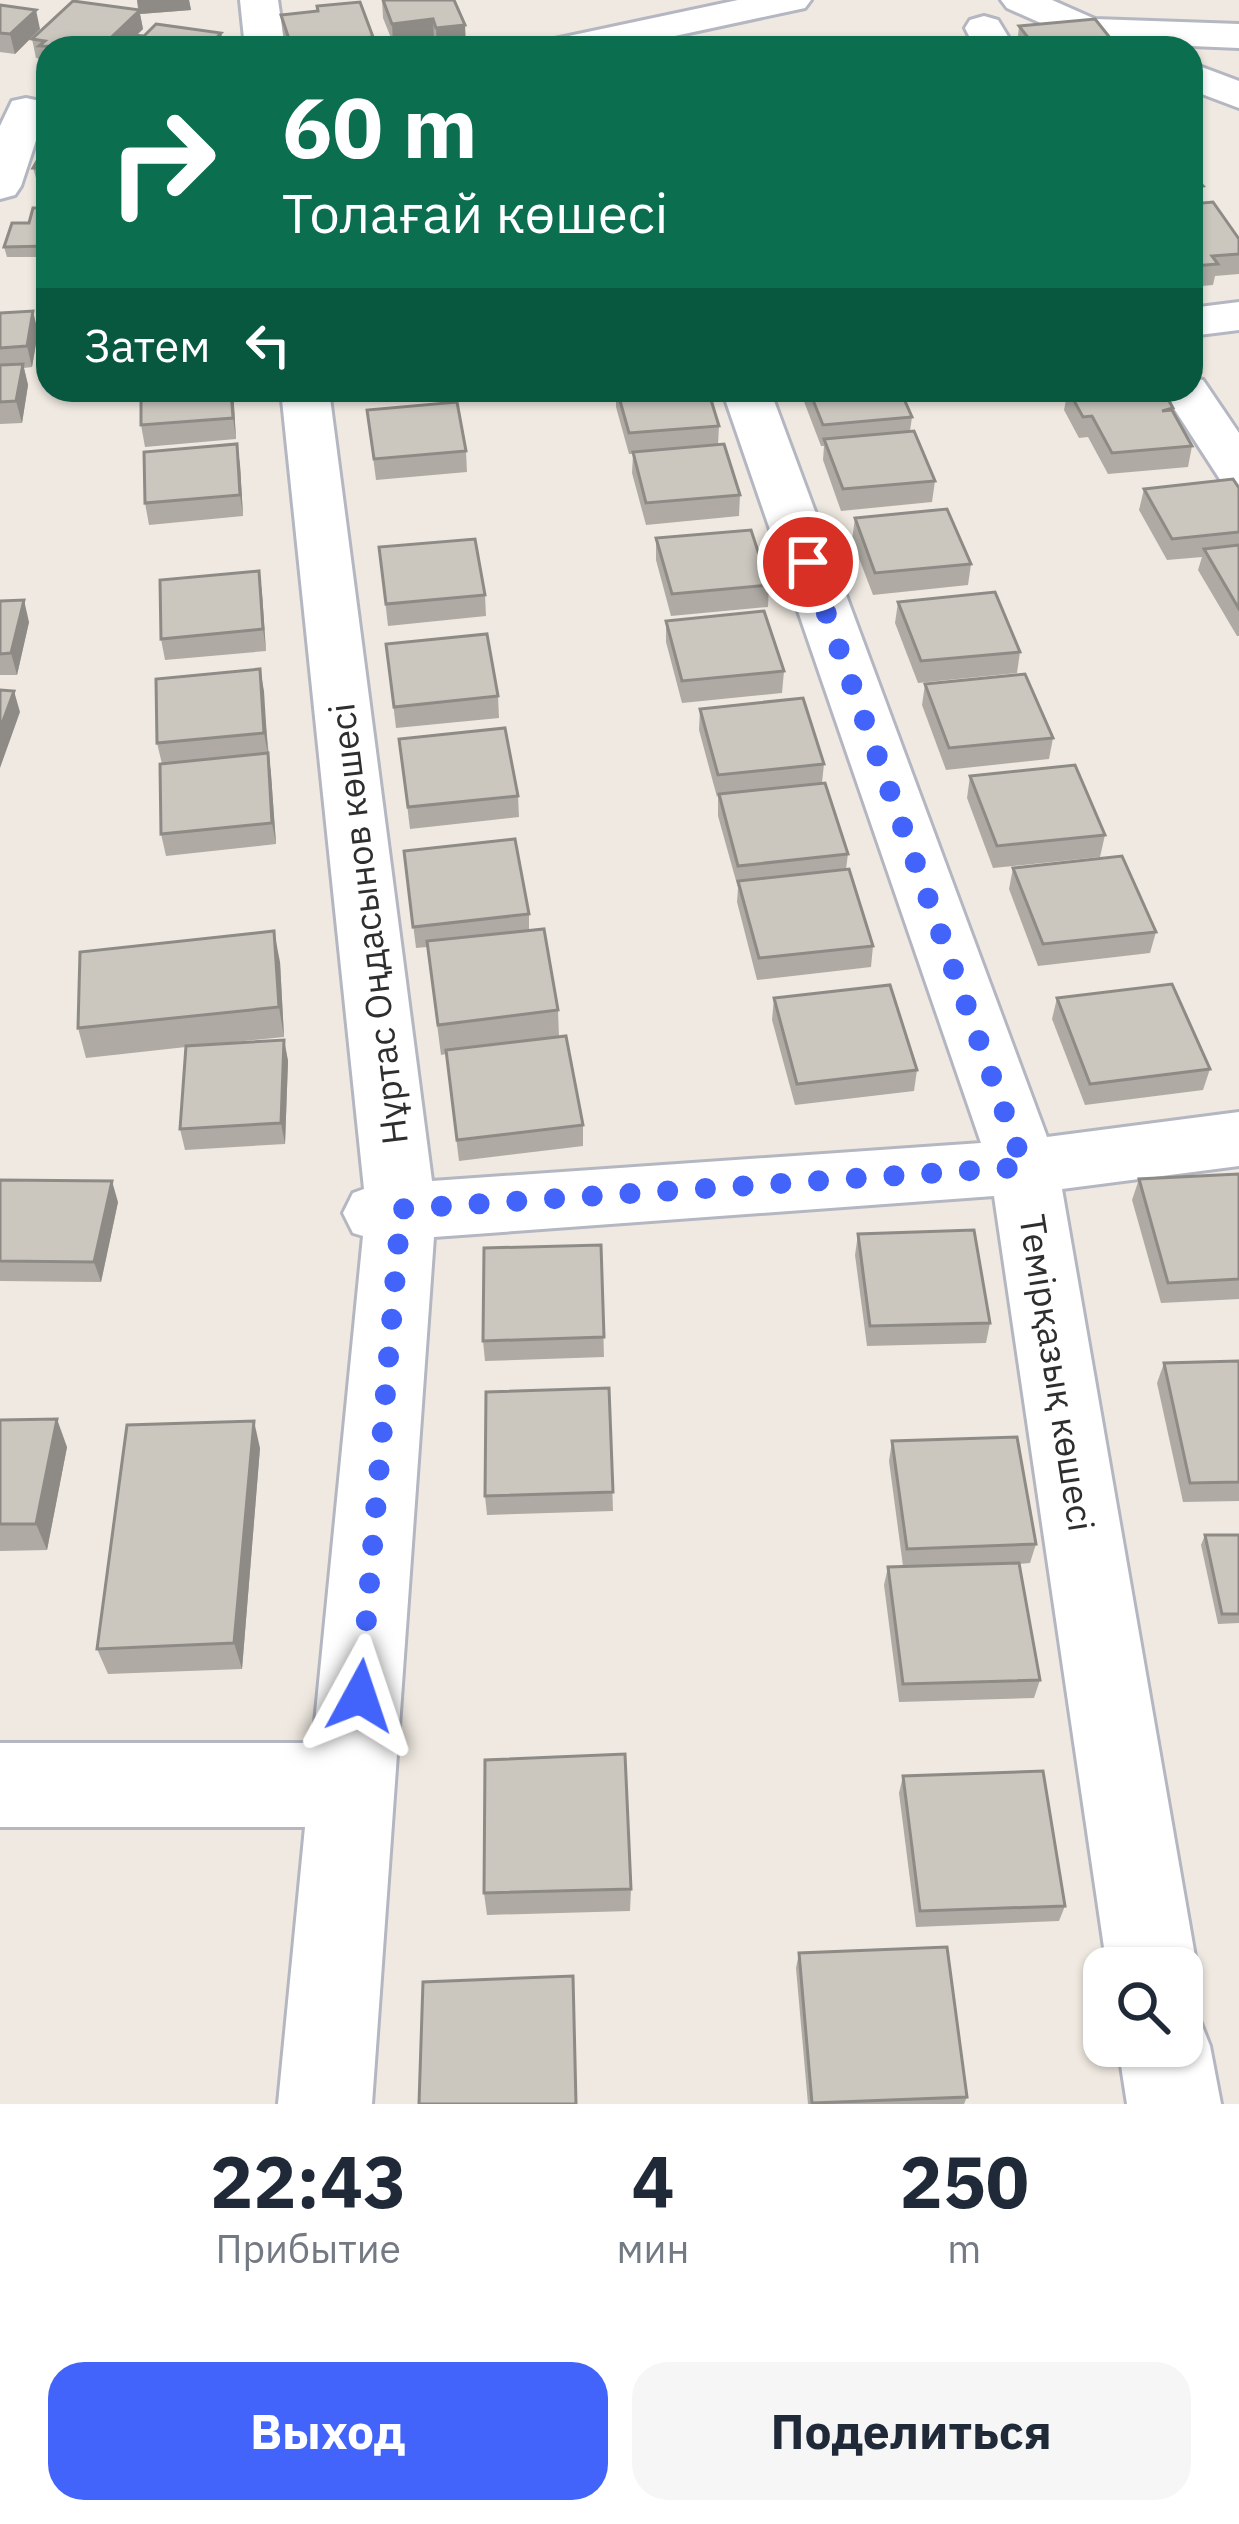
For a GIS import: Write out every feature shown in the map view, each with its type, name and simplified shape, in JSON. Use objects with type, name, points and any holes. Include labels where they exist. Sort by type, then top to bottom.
[{"type":"street","points":[[259,0],[264,36]]},
{"type":"street","points":[[621,36],[792,0]]},
{"type":"street","points":[[1020,0],[1102,36]]},
{"type":"street","points":[[1089,30],[1239,36]]},
{"type":"street","points":[[1203,80],[1239,97]]},
{"type":"street","points":[[0,186],[25,109]]},
{"type":"street","points":[[1203,320],[1239,316]]},
{"type":"street","name":"Нұртас Оңдасынов көшесі","points":[[306,402],[389,1211],[352,1785],[325,2104]]},
{"type":"street","name":"Темірқазық көшесі","points":[[750,402],[1024,1167],[1149,1947]]},
{"type":"street","points":[[1194,402],[1239,470]]},
{"type":"street","points":[[389,1211],[1024,1167],[1239,1139]]},
{"type":"street","points":[[0,1784],[352,1785]]},
{"type":"street","points":[[1168,2067],[1174,2104]]},
{"type":"building","points":[[383,0],[454,0],[465,25],[436,28],[433,19],[392,24]]},
{"type":"building","points":[[73,1],[140,10],[113,36],[32,39]]},
{"type":"building","points":[[360,2],[373,36],[288,36],[281,15],[318,11],[317,6]]},
{"type":"building","points":[[0,5],[36,10],[10,34],[0,33]]},
{"type":"building","points":[[1095,19],[1109,36],[1027,36],[1019,26]]},
{"type":"building","points":[[156,24],[221,33],[218,36],[144,36]]},
{"type":"building","points":[[1213,202],[1239,239],[1239,254],[1212,256],[1218,264],[1203,265],[1203,203]]},
{"type":"building","points":[[36,208],[36,246],[4,247],[12,223],[29,223]]},
{"type":"building","points":[[33,311],[27,346],[0,348],[0,313]]},
{"type":"building","points":[[23,364],[16,401],[0,402],[0,365]]},
{"type":"building","points":[[141,402],[232,402],[233,418],[141,425]]},
{"type":"building","points":[[457,402],[466,451],[374,459],[367,410]]},
{"type":"building","points":[[620,402],[712,402],[719,426],[629,433]]},
{"type":"building","points":[[814,402],[905,402],[912,417],[823,425]]},
{"type":"building","points":[[1075,402],[1170,402],[1173,408],[1162,411],[1172,410],[1192,446],[1112,453],[1092,416],[1083,417]]},
{"type":"building","points":[[914,431],[935,481],[843,489],[824,439]]},
{"type":"building","points":[[237,444],[240,495],[145,503],[144,452]]},
{"type":"building","points":[[724,444],[740,495],[646,503],[633,452]]},
{"type":"building","points":[[1233,479],[1239,488],[1239,532],[1172,539],[1144,489]]},
{"type":"building","points":[[947,509],[971,564],[875,573],[855,518]]},
{"type":"building","points":[[751,530],[769,585],[672,594],[656,538]]},
{"type":"building","points":[[475,539],[485,595],[386,604],[379,547]]},
{"type":"building","points":[[1239,545],[1239,609],[1204,549]]},
{"type":"building","points":[[259,571],[263,629],[161,639],[160,580]]},
{"type":"building","points":[[995,592],[1020,652],[921,661],[898,602]]},
{"type":"building","points":[[24,600],[11,653],[0,654],[0,601]]},
{"type":"building","points":[[764,611],[784,671],[682,681],[666,621]]},
{"type":"building","points":[[487,634],[498,696],[394,707],[386,644]]},
{"type":"building","points":[[260,669],[264,733],[157,743],[156,679]]},
{"type":"building","points":[[1025,674],[1053,738],[949,748],[925,684]]},
{"type":"building","points":[[0,690],[14,691],[0,729]]},
{"type":"building","points":[[803,698],[824,764],[718,775],[700,709]]},
{"type":"building","points":[[505,728],[518,796],[408,807],[399,739]]},
{"type":"building","points":[[268,753],[272,823],[161,834],[160,764]]},
{"type":"building","points":[[1075,765],[1105,835],[997,846],[970,776]]},
{"type":"building","points":[[825,783],[848,854],[738,866],[719,794]]},
{"type":"building","points":[[515,839],[529,914],[413,927],[404,851]]},
{"type":"building","points":[[1122,856],[1156,932],[1043,944],[1013,868]]},
{"type":"building","points":[[849,869],[873,946],[759,958],[738,881]]},
{"type":"building","points":[[544,929],[558,1010],[438,1025],[427,941]]},
{"type":"building","points":[[274,931],[279,1007],[78,1028],[80,952]]},
{"type":"building","points":[[1172,984],[1210,1069],[1090,1084],[1057,998]]},
{"type":"building","points":[[890,985],[917,1070],[797,1084],[774,998]]},
{"type":"building","points":[[566,1036],[583,1125],[457,1140],[446,1050]]},
{"type":"building","points":[[284,1040],[281,1123],[180,1129],[186,1046]]},
{"type":"building","points":[[1239,1174],[1239,1279],[1168,1283],[1139,1179]]},
{"type":"building","points":[[0,1180],[112,1181],[94,1262],[0,1261]]},
{"type":"building","points":[[974,1230],[990,1323],[870,1326],[858,1234]]},
{"type":"building","points":[[601,1245],[604,1337],[483,1341],[484,1248]]},
{"type":"building","points":[[1239,1361],[1239,1482],[1190,1483],[1164,1363]]},
{"type":"building","points":[[609,1388],[613,1492],[485,1496],[486,1392]]},
{"type":"building","points":[[57,1419],[36,1524],[0,1524],[0,1420]]},
{"type":"building","points":[[254,1421],[234,1643],[97,1649],[127,1425]]},
{"type":"building","points":[[1017,1437],[1036,1544],[907,1549],[892,1441]]},
{"type":"building","points":[[1205,1535],[1239,1535],[1239,1614],[1222,1614]]},
{"type":"building","points":[[1019,1563],[1040,1680],[903,1684],[888,1567]]},
{"type":"building","points":[[625,1754],[631,1889],[484,1893],[485,1760]]},
{"type":"building","points":[[1043,1771],[1065,1906],[920,1911],[903,1776]]},
{"type":"building","points":[[947,1947],[967,2097],[812,2103],[799,1953]]},
{"type":"building","points":[[573,1976],[576,2104],[419,2104],[423,1982]]},
{"type":"route","points":[[360,1696],[401,1209],[1024,1167],[808,562]]}]
